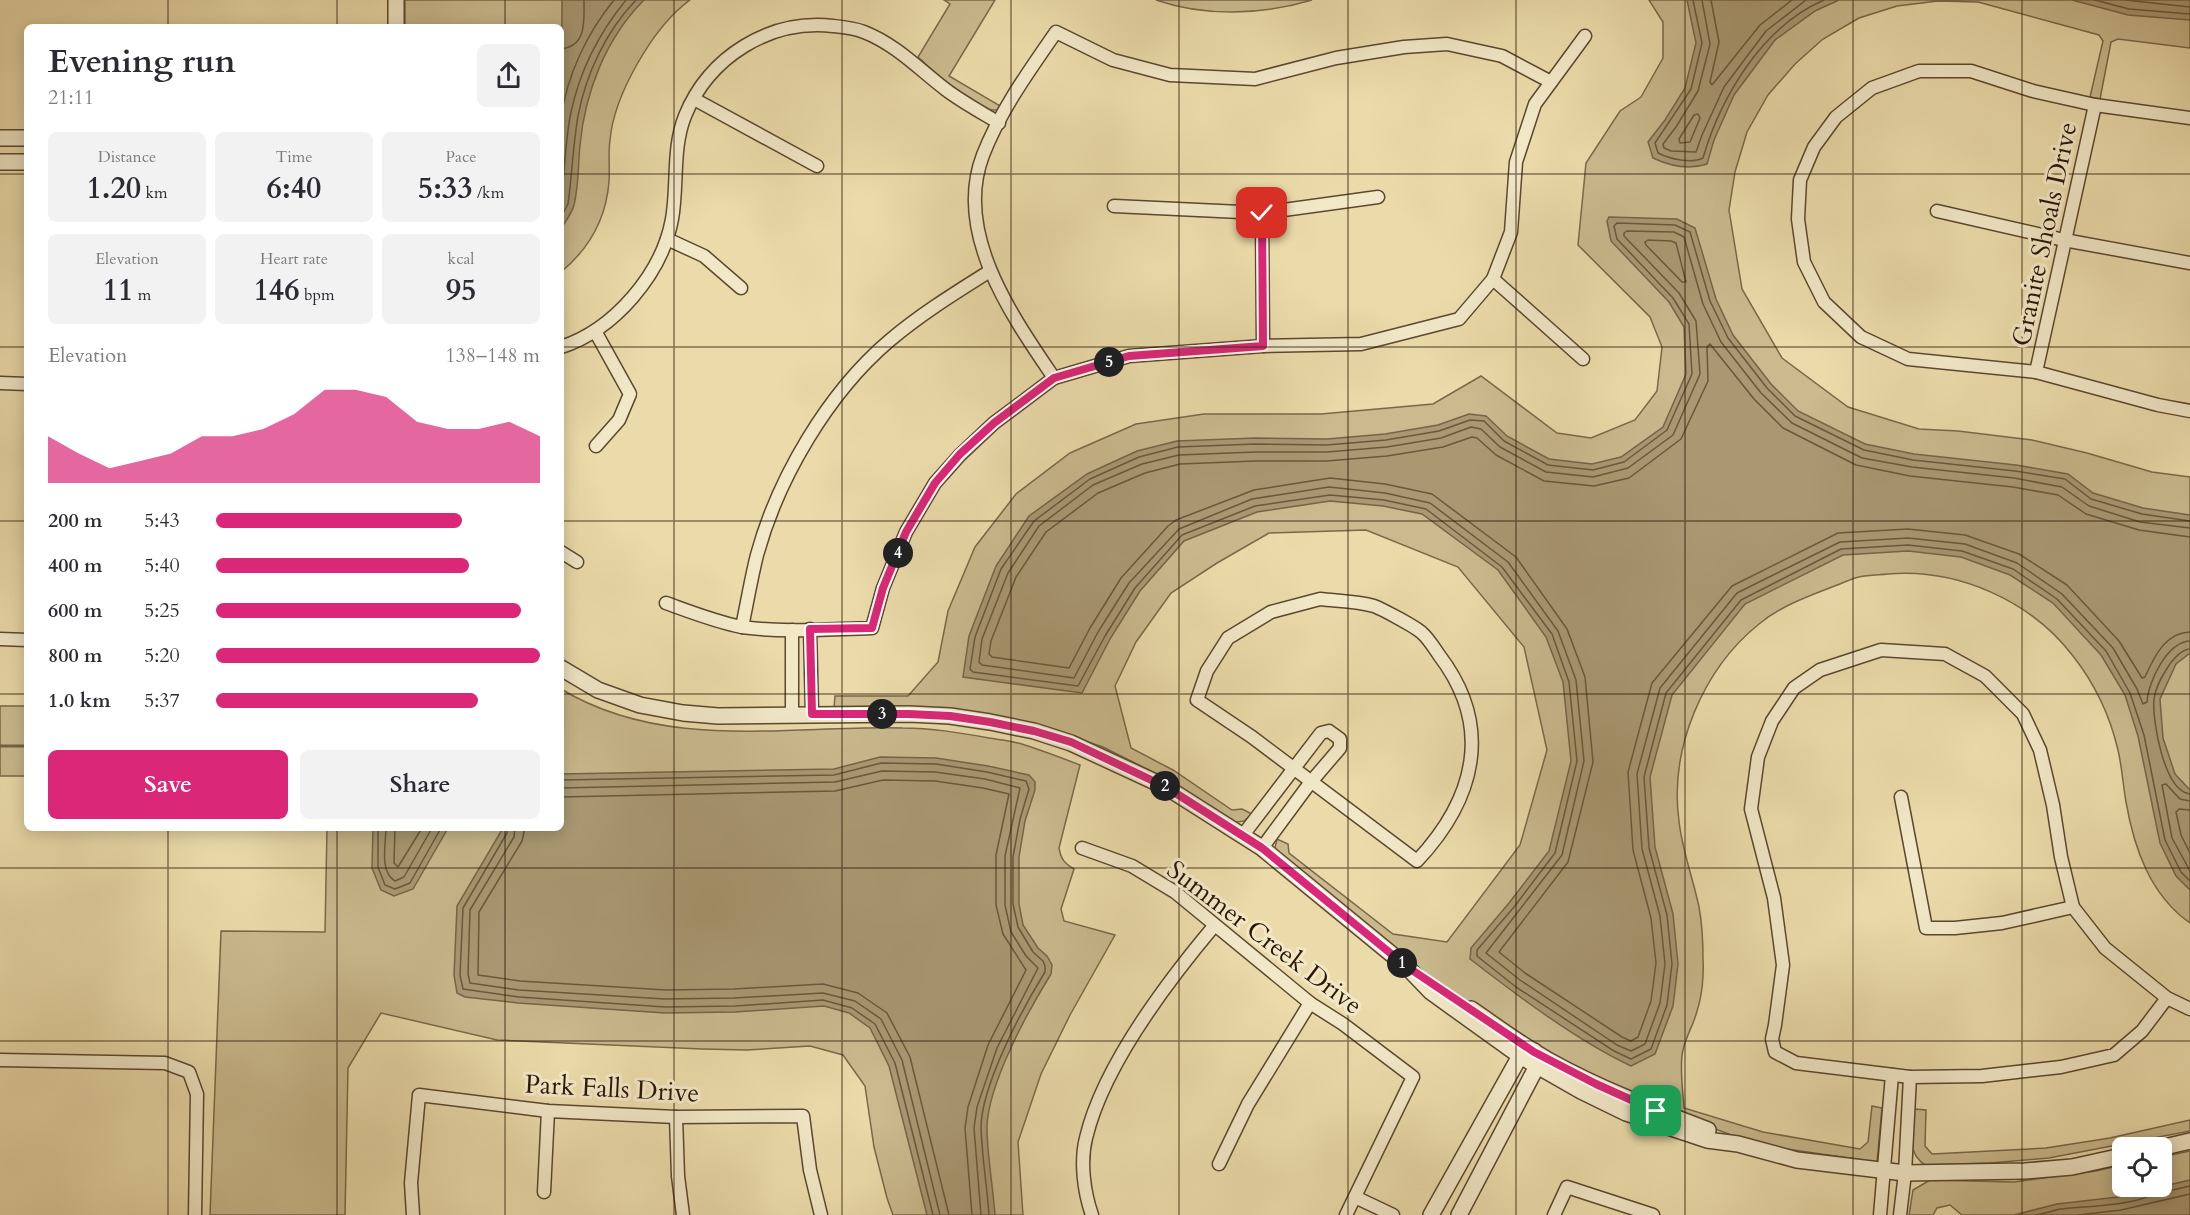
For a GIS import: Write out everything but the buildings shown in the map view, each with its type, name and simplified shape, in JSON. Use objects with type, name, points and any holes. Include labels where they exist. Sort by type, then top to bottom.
[{"type":"street","points":[[396,0],[396,24]]},
{"type":"street","points":[[564,346],[595,331],[626,304],[652,269],[667,239],[672,218],[679,142],[685,117],[694,99],[718,66],[744,46],[767,34],[803,24],[825,25],[863,32],[887,44],[944,88],[999,123]]},
{"type":"street","points":[[1054,378],[990,271],[978,236],[975,195],[977,175],[983,154],[1020,84],[1056,32],[1113,60],[1170,75],[1255,79],[1336,58],[1404,47],[1447,44],[1502,56],[1551,82]]},
{"type":"street","points":[[666,603],[710,619],[742,627],[792,630],[872,628],[883,588],[906,532],[935,483],[960,454],[994,423],[1054,378],[1129,356],[1263,346],[1361,344],[1459,319],[1493,279],[1511,232],[1516,162],[1535,104],[1585,36]]},
{"type":"street","points":[[2190,118],[2095,105],[2033,90],[1971,70],[1919,71],[1872,88],[1836,117],[1814,147],[1800,180],[1798,219],[1804,262],[1824,302],[1860,338],[1908,359],[2036,372],[2158,405],[2190,411]]},
{"type":"street","points":[[694,99],[817,166]]},
{"type":"street","name":"Granite Shoals Drive","points":[[2036,372],[2095,105]]},
{"type":"street","points":[[0,138],[24,138]]},
{"type":"street","points":[[0,162],[24,162]]},
{"type":"street","points":[[1114,206],[1262,213],[1378,197]]},
{"type":"street","points":[[1936,211],[2064,240],[2190,263]]},
{"type":"street","points":[[1262,213],[1263,346]]},
{"type":"street","points":[[667,239],[704,256],[741,288]]},
{"type":"street","points":[[742,627],[757,556],[768,521],[787,478],[823,416],[856,375],[888,342],[928,311],[990,271]]},
{"type":"street","points":[[1493,279],[1583,359]]},
{"type":"street","points":[[595,331],[630,394],[618,420],[596,446]]},
{"type":"street","points":[[0,383],[24,384]]},
{"type":"street","points":[[564,554],[577,562]]},
{"type":"street","points":[[1320,599],[1375,606],[1422,632],[1453,673],[1467,707],[1472,728],[1472,761],[1455,812],[1436,841],[1417,861],[1292,769],[1252,737],[1197,700],[1207,671],[1228,638],[1271,612],[1320,599]]},
{"type":"street","points":[[810,629],[812,714]]},
{"type":"street","points":[[792,630],[792,714]]},
{"type":"street","points":[[0,639],[24,640]]},
{"type":"street","points":[[2167,998],[2142,1031],[2114,1054],[2061,1067],[1982,1076],[1910,1077],[1796,1063],[1775,1052],[1772,1039],[1783,965],[1774,898],[1751,809],[1758,757],[1772,722],[1794,688],[1820,670],[1881,650],[1945,654],[1985,676],[2023,714],[2040,750],[2073,907],[2105,948],[2167,998],[2190,1009]]},
{"type":"street","points":[[564,670],[609,693],[640,705],[683,713],[718,716],[792,714],[950,716],[1034,731],[1071,742],[1166,787],[1262,848],[1406,966],[1431,992],[1530,1058],[1626,1113],[1707,1140],[1738,1144],[1797,1160],[1905,1173],[2025,1171],[2072,1167],[2112,1158]]},
{"type":"street","points":[[1243,836],[1321,733],[1329,731],[1340,739],[1340,748],[1310,783],[1262,848]]},
{"type":"street","points":[[1901,797],[1926,928],[1955,928],[2002,923],[2073,907]]},
{"type":"street","name":"Summer Creek Drive","points":[[1082,848],[1132,866],[1175,892],[1310,1003],[1343,1024],[1413,1077],[1355,1197]]},
{"type":"street","points":[[1091,1210],[1084,1172],[1086,1139],[1095,1108],[1120,1057],[1138,1029],[1174,974],[1214,926]]},
{"type":"street","points":[[1219,1164],[1248,1104],[1310,1003]]},
{"type":"street","points":[[1431,1215],[1530,1058]]},
{"type":"street","points":[[1458,1215],[1530,1058]]},
{"type":"street","points":[[0,1060],[165,1063],[189,1072],[197,1094],[195,1215]]},
{"type":"street","points":[[1880,1215],[1892,1075]]},
{"type":"street","points":[[1900,1215],[1905,1173],[1910,1077]]},
{"type":"street","name":"Park Falls Drive","points":[[413,1215],[411,1183],[419,1095],[548,1111],[676,1117],[802,1116],[820,1215]]},
{"type":"street","points":[[544,1192],[548,1111]]},
{"type":"street","points":[[676,1117],[678,1176],[683,1215]]},
{"type":"street","points":[[1888,1123],[1908,1124]]},
{"type":"street","points":[[2172,1145],[2190,1141]]},
{"type":"street","points":[[1554,1215],[1567,1187],[1653,1215]]},
{"type":"street","points":[[1346,1215],[1355,1197],[1393,1215]]},
{"type":"shaded area","points":[[405,0],[690,0],[662,27],[649,44],[627,83],[613,122],[609,145],[607,196],[600,220],[588,243],[564,269],[564,24],[405,24]]},
{"type":"shaded area","points":[[944,0],[995,0],[949,76],[1002,107],[998,110],[988,110],[944,81],[918,57],[950,4]]},
{"type":"shaded area","points":[[1156,0],[1312,0],[1273,9],[1234,12],[1194,9]]},
{"type":"shaded area","points":[[1649,0],[2190,0],[2190,48],[2118,39],[2111,42],[2100,99],[2090,97],[2103,41],[2099,35],[1978,2],[1938,1],[1897,6],[1859,18],[1823,39],[1795,64],[1768,95],[1747,132],[1735,172],[1729,210],[1742,289],[1782,358],[1848,407],[1919,429],[2032,440],[2152,472],[2190,477],[2190,923],[2164,899],[2154,885],[2139,853],[2129,819],[2115,737],[2101,701],[2088,678],[2056,636],[2014,604],[1991,592],[1941,577],[1888,574],[1859,577],[1813,594],[1767,618],[1739,642],[1706,687],[1694,712],[1679,766],[1677,794],[1680,832],[1700,913],[1703,972],[1699,1005],[1682,1056],[1684,1108],[1763,1132],[1860,1149],[1868,1142],[1872,1106],[1882,1108],[1877,1162],[1758,1145],[1694,1121],[1548,1055],[1424,972],[1279,861],[1274,852],[1277,839],[1288,844],[1289,853],[1393,934],[1447,942],[1520,845],[1547,750],[1524,647],[1458,567],[1366,530],[1269,533],[1171,593],[1136,642],[1115,686],[1131,748],[1173,770],[1232,810],[1242,809],[1252,814],[1244,821],[1230,823],[1169,780],[1103,747],[1040,726],[834,708],[835,696],[908,696],[938,662],[948,611],[975,547],[1016,494],[1070,453],[1136,424],[1204,414],[1321,414],[1433,404],[1481,376],[1557,433],[1591,438],[1635,420],[1657,391],[1662,347],[1650,317],[1578,245],[1586,163],[1620,111],[1641,97],[1663,58],[1663,22]]},
{"type":"shaded area","points":[[564,690],[601,709],[642,721],[685,728],[728,731],[860,728],[936,730],[1016,742],[1080,765],[1059,848],[1064,860],[1074,869],[1061,909],[1064,921],[1115,935],[1070,1015],[1041,1074],[1018,1142],[1023,1215],[893,1215],[874,1147],[865,1086],[843,1055],[810,1046],[747,1050],[497,1040],[381,1013],[348,1068],[345,1215],[210,1215],[221,931],[325,932],[327,831],[564,831]]},
{"type":"shaded area","points":[[0,706],[24,706],[24,776],[0,776]]},
{"type":"shaded area","points":[[1914,1109],[1926,1110],[1925,1146],[1932,1154],[2046,1148],[2112,1138],[2112,1146],[2049,1158],[1925,1165],[1919,1160],[1912,1147]]},
{"type":"shaded area","points":[[2190,1120],[2190,1131],[2159,1137],[2114,1137]]},
{"type":"shaded area","points":[[2190,1151],[2190,1215],[1962,1215],[1950,1205],[1937,1208],[1933,1215],[1909,1215],[1913,1190],[1930,1180],[2014,1182],[2112,1167],[2112,1197],[2172,1197],[2172,1155]]},
{"type":"water","points":[[562,0],[644,0],[608,49],[592,86],[583,125],[574,205],[564,224],[564,24],[562,24]]},
{"type":"water","points":[[1687,0],[1839,0],[1815,11],[1775,40],[1734,95],[1714,140],[1707,164],[1686,167],[1653,158],[1648,142],[1685,88],[1696,43]]},
{"type":"water","points":[[2072,0],[2190,0],[2190,20],[2128,15]]},
{"type":"water","points":[[1609,217],[1677,219],[1695,228],[1716,299],[1733,335],[1771,384],[1798,411],[1865,444],[1914,454],[2016,465],[2068,474],[2093,493],[2143,508],[2190,515],[2190,653],[2176,664],[2160,699],[2163,738],[2175,774],[2190,790],[2190,890],[2176,876],[2160,843],[2138,736],[2125,695],[2101,655],[2053,603],[2010,575],[1961,557],[1908,551],[1843,555],[1745,604],[1672,695],[1650,777],[1655,847],[1673,914],[1678,964],[1673,1006],[1655,1054],[1631,1066],[1589,1044],[1470,959],[1471,948],[1549,851],[1571,761],[1563,682],[1546,637],[1498,570],[1422,514],[1383,506],[1330,501],[1257,512],[1184,541],[1140,591],[1110,639],[1082,693],[963,677],[969,636],[996,566],[1029,516],[1087,474],[1137,451],[1177,441],[1255,438],[1327,439],[1385,434],[1438,425],[1469,414],[1486,416],[1507,436],[1549,459],[1592,464],[1621,457],[1663,427],[1686,374],[1684,327],[1669,302],[1611,241],[1607,221]]},
{"type":"water","points":[[880,757],[936,758],[1029,775],[1035,782],[1019,857],[1019,904],[1023,925],[1052,965],[1051,974],[1031,1007],[1011,1048],[994,1090],[989,1110],[987,1138],[995,1215],[927,1215],[889,1066],[870,1028],[849,1013],[824,1006],[735,1012],[665,1013],[518,1003],[465,997],[457,993],[454,975],[457,906],[501,831],[564,831],[564,774],[834,769]]},
{"type":"water","points":[[373,831],[446,831],[413,889],[394,896],[381,890],[372,868]]},
{"type":"water","points":[[2190,1180],[2190,1215],[2014,1215],[2057,1204],[2118,1197],[2172,1197],[2172,1184]]},
{"type":"waterway","points":[[0,746],[24,746]]},
{"type":"route","points":[[1262,213],[1263,346],[1129,356],[1054,378],[994,423],[960,454],[935,483],[906,532],[883,588],[872,628],[810,629],[812,714],[950,716],[1034,731],[1071,742],[1166,787],[1262,848],[1406,966],[1534,1052],[1596,1084],[1656,1111]]}]
